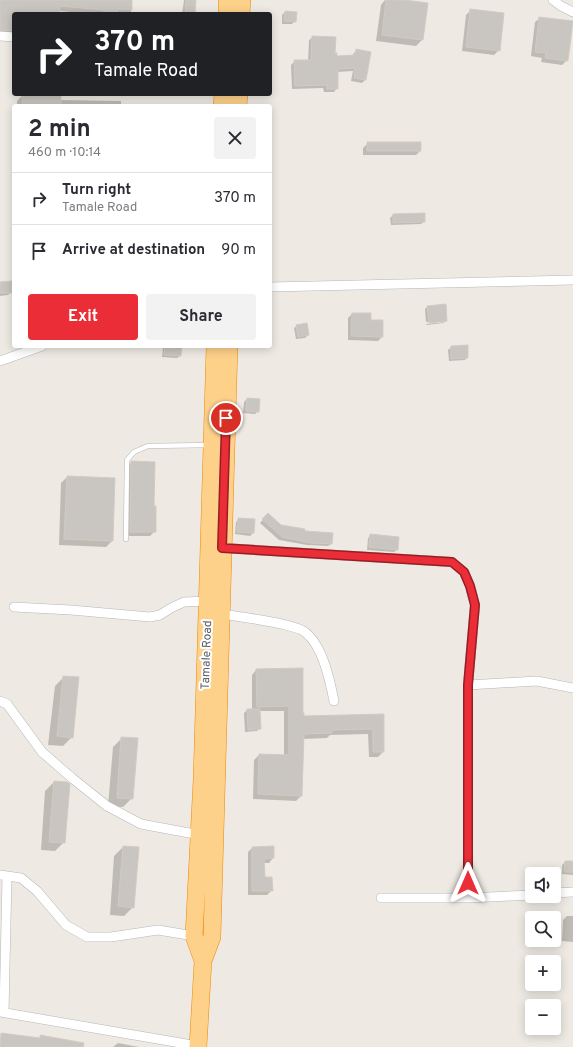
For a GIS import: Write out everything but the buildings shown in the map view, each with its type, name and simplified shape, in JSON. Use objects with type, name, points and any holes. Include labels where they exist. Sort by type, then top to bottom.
[{"type":"highway","points":[[227,0],[227,12]]},
{"type":"highway","points":[[241,12],[242,0]]},
{"type":"highway","name":"Tamale Road","points":[[198,1046],[203,961],[212,937],[222,614],[222,548],[216,455],[215,348]]},
{"type":"highway","name":"Tamale Road","points":[[203,961],[194,936],[200,835],[208,601],[216,455],[228,348]]},
{"type":"street","points":[[553,0],[573,12]]},
{"type":"street","points":[[0,36],[12,37]]},
{"type":"street","points":[[272,287],[573,280]]},
{"type":"street","points":[[0,362],[37,348]]},
{"type":"street","points":[[222,548],[452,562],[464,572],[470,586],[475,605],[468,685],[468,898]]},
{"type":"street","points":[[14,607],[150,617],[160,615],[184,602],[208,601]]},
{"type":"street","points":[[222,614],[291,626],[305,632],[318,647],[330,679],[334,701]]},
{"type":"street","points":[[468,685],[537,681],[573,688]]},
{"type":"street","points":[[0,701],[7,704],[42,752],[106,806],[140,824],[200,835]]},
{"type":"street","points":[[194,936],[158,930],[111,937],[87,937],[66,925],[37,891],[21,878],[4,876],[2,1013],[198,1046]]},
{"type":"street","points":[[561,893],[573,892]]},
{"type":"street","points":[[381,898],[468,898],[525,895]]},
{"type":"lane","points":[[126,539],[127,460],[134,452],[148,446],[216,455]]},
{"type":"route","points":[[226,418],[222,548],[452,562],[464,572],[470,586],[475,605],[468,685],[468,883]]}]
